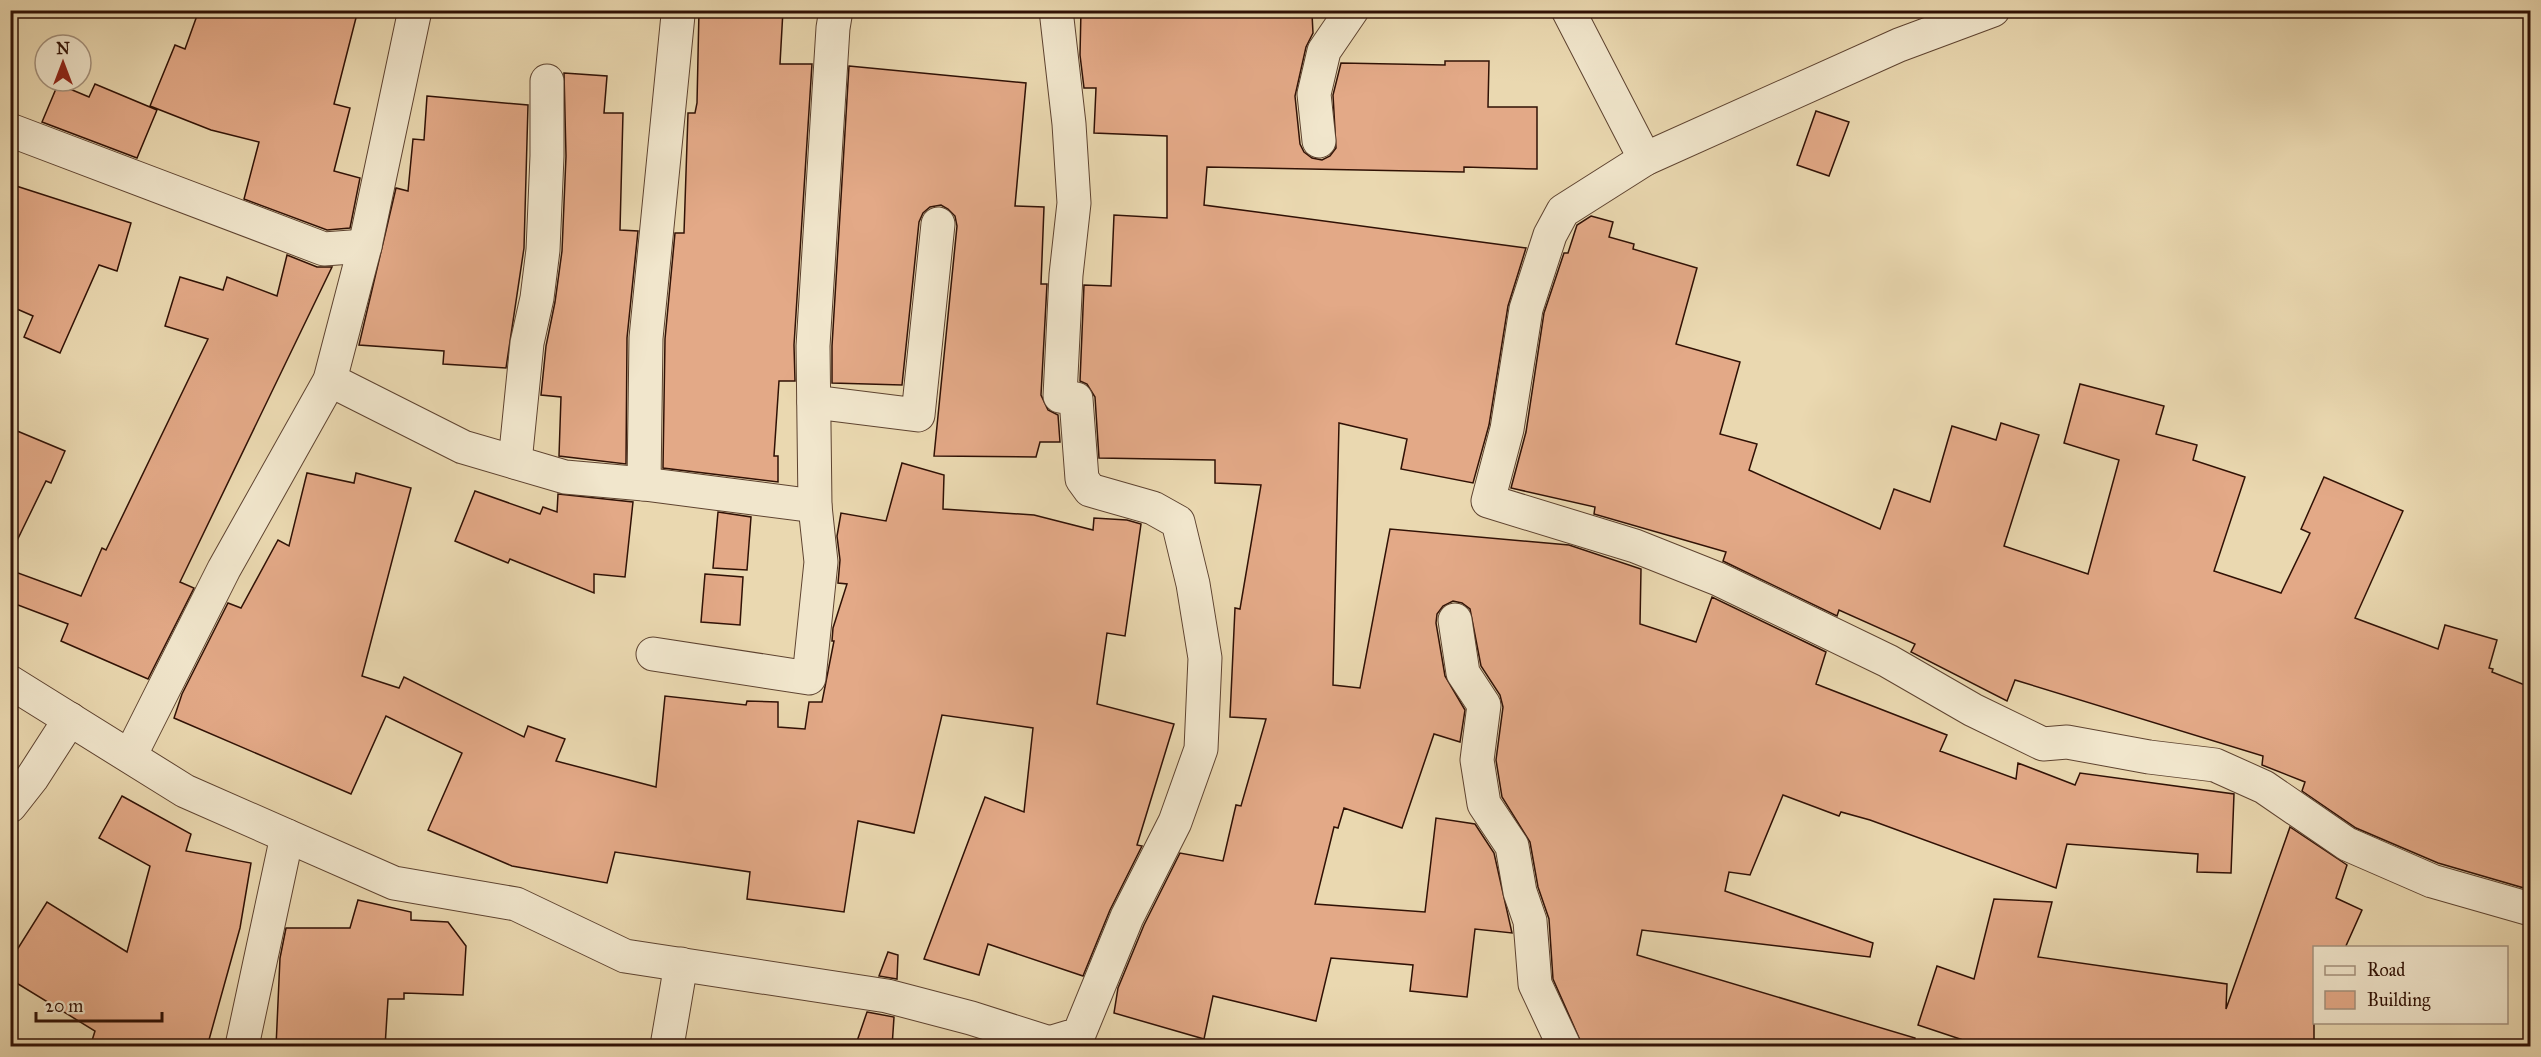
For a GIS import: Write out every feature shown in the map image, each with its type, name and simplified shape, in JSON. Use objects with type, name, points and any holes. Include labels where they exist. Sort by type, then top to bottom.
[{"type":"street","points":[[129,756],[224,569],[330,380],[365,246],[416,10]]},
{"type":"street","points":[[653,654],[809,678],[821,562],[814,506],[813,346],[819,219],[836,10]]},
{"type":"street","points":[[10,682],[185,791],[394,883],[516,904],[626,956],[886,996],[971,1018],[1054,1045],[1079,1034],[1127,917],[1175,822],[1201,749],[1205,658],[1193,584],[1178,522],[1153,508],[1090,490],[1082,479],[1076,399],[1060,396],[1066,275],[1074,203],[1069,124],[1056,10]]},
{"type":"street","points":[[1318,141],[1314,94],[1324,51],[1352,10]]},
{"type":"street","points":[[1568,10],[1645,159]]},
{"type":"street","points":[[1993,10],[1899,45],[1645,159],[1563,211],[1550,235],[1526,309],[1507,429],[1488,501],[1635,546],[1718,579],[1888,661],[1973,710],[2043,744],[2067,742],[2149,758],[2215,765],[2264,787],[2300,814],[2347,844],[2432,881],[2530,909]]},
{"type":"street","points":[[644,484],[646,338],[678,15]]},
{"type":"street","points":[[515,462],[526,344],[537,298],[543,250],[547,81]]},
{"type":"street","points":[[10,130],[324,249],[365,246]]},
{"type":"street","points":[[814,402],[918,415],[938,224]]},
{"type":"street","points":[[330,380],[463,447],[565,477],[644,484],[814,506]]},
{"type":"street","points":[[1455,620],[1462,673],[1484,705],[1477,760],[1484,804],[1512,846],[1520,892],[1530,921],[1535,984],[1564,1047]]},
{"type":"street","points":[[10,806],[32,778],[70,719]]},
{"type":"street","points":[[242,1047],[287,836]]},
{"type":"street","points":[[667,1047],[681,964]]},
{"type":"building","points":[[199,10],[358,10],[334,104],[350,108],[334,171],[360,178],[350,228],[327,230],[244,199],[259,142],[211,130],[150,106],[175,45],[185,49]]},
{"type":"building","points":[[699,10],[783,10],[780,64],[812,64],[794,345],[795,381],[779,381],[774,456],[778,456],[778,482],[663,468],[665,339],[675,233],[684,233],[688,113],[695,113],[697,103]]},
{"type":"building","points":[[1081,10],[1205,10],[1205,13],[1251,12],[1251,15],[1312,14],[1313,33],[1306,47],[1295,96],[1300,144],[1304,152],[1312,158],[1322,160],[1330,156],[1336,148],[1333,95],[1341,63],[1445,65],[1445,61],[1489,61],[1488,107],[1537,107],[1537,169],[1464,167],[1464,172],[1207,167],[1204,205],[1526,248],[1508,306],[1489,425],[1473,483],[1401,469],[1407,439],[1339,423],[1333,685],[1360,688],[1390,529],[1569,545],[1641,569],[1640,624],[1696,642],[1712,597],[1826,652],[1816,684],[1947,735],[1940,751],[2016,779],[2018,763],[2075,785],[2080,773],[2234,794],[2231,873],[2197,872],[2198,854],[2067,844],[2056,888],[1870,820],[1841,812],[1839,816],[1783,795],[1750,875],[1729,872],[1725,891],[1873,943],[1870,957],[1642,930],[1637,955],[1915,1038],[1914,1047],[1583,1047],[1553,979],[1549,919],[1538,887],[1530,842],[1502,797],[1496,760],[1503,707],[1500,695],[1481,666],[1470,609],[1462,603],[1453,601],[1443,606],[1437,614],[1436,623],[1445,676],[1465,710],[1460,742],[1434,734],[1402,828],[1344,808],[1338,828],[1334,827],[1315,904],[1425,912],[1436,818],[1475,824],[1494,853],[1512,933],[1475,929],[1467,997],[1410,991],[1413,965],[1331,958],[1316,1021],[1213,996],[1204,1039],[1114,1013],[1118,988],[1144,925],[1180,853],[1223,861],[1236,805],[1241,806],[1266,719],[1230,717],[1235,608],[1240,609],[1261,485],[1215,483],[1215,460],[1099,458],[1095,397],[1087,384],[1080,381],[1084,285],[1111,286],[1114,215],[1167,218],[1167,136],[1094,133],[1096,88],[1084,88],[1080,55]]},
{"type":"building","points":[[849,66],[1026,83],[1015,206],[1044,207],[1041,284],[1047,284],[1041,395],[1048,410],[1058,415],[1060,442],[1040,442],[1036,457],[934,456],[957,226],[955,216],[941,205],[930,207],[923,213],[919,222],[902,385],[832,383],[832,346]]},
{"type":"building","points":[[564,73],[607,76],[604,113],[623,113],[620,230],[638,231],[627,338],[626,464],[559,456],[561,397],[541,395],[546,346],[562,251],[566,156]]},
{"type":"building","points":[[95,84],[157,110],[137,158],[42,122],[54,93],[79,93],[89,97],[93,93]]},
{"type":"building","points":[[427,96],[528,105],[524,248],[506,368],[443,364],[444,351],[359,345],[396,188],[408,191],[413,139],[424,140]]},
{"type":"building","points":[[1816,111],[1849,122],[1829,176],[1797,165]]},
{"type":"building","points":[[10,184],[131,223],[117,271],[99,265],[60,353],[24,337],[33,316],[10,306]]},
{"type":"building","points":[[1591,216],[1613,222],[1609,237],[1634,244],[1633,249],[1697,268],[1676,344],[1740,362],[1720,434],[1757,444],[1749,470],[1880,529],[1894,489],[1930,502],[1952,426],[1996,440],[2001,423],[2039,435],[2004,546],[2088,574],[2119,460],[2064,443],[2080,384],[2164,406],[2156,434],[2197,445],[2193,460],[2245,477],[2214,571],[2281,593],[2310,533],[2301,529],[2324,477],[2403,511],[2355,618],[2438,649],[2445,625],[2497,640],[2489,668],[2493,669],[2492,672],[2530,687],[2530,872],[2524,888],[2438,863],[2356,828],[2302,791],[2305,782],[2262,765],[2263,756],[2015,680],[2007,701],[1911,652],[1915,644],[1839,610],[1837,616],[1723,561],[1726,552],[1594,514],[1595,507],[1511,488],[1526,432],[1544,313],[1564,253],[1568,253],[1577,225]]},
{"type":"building","points":[[287,255],[317,267],[332,267],[180,582],[194,588],[148,679],[61,641],[68,624],[10,602],[10,570],[81,596],[102,548],[106,550],[208,339],[165,326],[180,277],[223,290],[227,277],[277,296]]},
{"type":"building","points":[[10,428],[65,451],[51,483],[46,481],[10,555]]},
{"type":"building","points":[[902,463],[944,475],[943,509],[1034,515],[1093,530],[1094,518],[1127,520],[1141,524],[1125,636],[1107,633],[1097,704],[1174,724],[1137,845],[1142,846],[1110,910],[1083,976],[988,944],[979,975],[924,959],[985,797],[1024,812],[1033,728],[942,715],[914,833],[858,821],[844,912],[747,899],[750,872],[615,852],[607,883],[512,866],[428,830],[462,753],[386,716],[351,794],[174,718],[182,694],[228,603],[241,608],[278,540],[289,546],[307,473],[354,483],[356,473],[411,488],[362,676],[399,688],[404,677],[524,737],[528,726],[565,739],[556,761],[656,787],[665,696],[746,705],[747,701],[778,702],[778,727],[805,729],[809,702],[822,702],[834,641],[832,641],[833,628],[847,584],[838,583],[840,560],[837,536],[841,513],[886,521]]},
{"type":"building","points":[[475,491],[540,514],[543,507],[557,512],[558,494],[633,502],[625,577],[594,574],[594,593],[510,559],[508,563],[455,541]]},
{"type":"building","points":[[718,512],[751,517],[747,570],[713,568]]},
{"type":"building","points":[[705,574],[743,577],[740,625],[701,622]]},
{"type":"building","points":[[122,796],[191,834],[186,851],[251,863],[240,928],[207,1047],[90,1047],[95,1031],[10,979],[10,961],[47,902],[127,952],[150,866],[99,838]]},
{"type":"building","points":[[2290,827],[2347,865],[2336,898],[2362,910],[2346,946],[2313,946],[2314,1047],[1984,1047],[1918,1025],[1937,966],[1974,979],[1994,899],[2052,902],[2038,957],[2227,984],[2226,1009]]},
{"type":"building","points":[[358,900],[411,912],[411,920],[448,922],[466,946],[463,995],[404,993],[404,999],[388,999],[385,1047],[276,1047],[280,958],[286,928],[350,928]]},
{"type":"building","points":[[888,952],[898,955],[897,979],[879,976]]},
{"type":"building","points":[[867,1012],[894,1017],[892,1047],[855,1047]]}]
